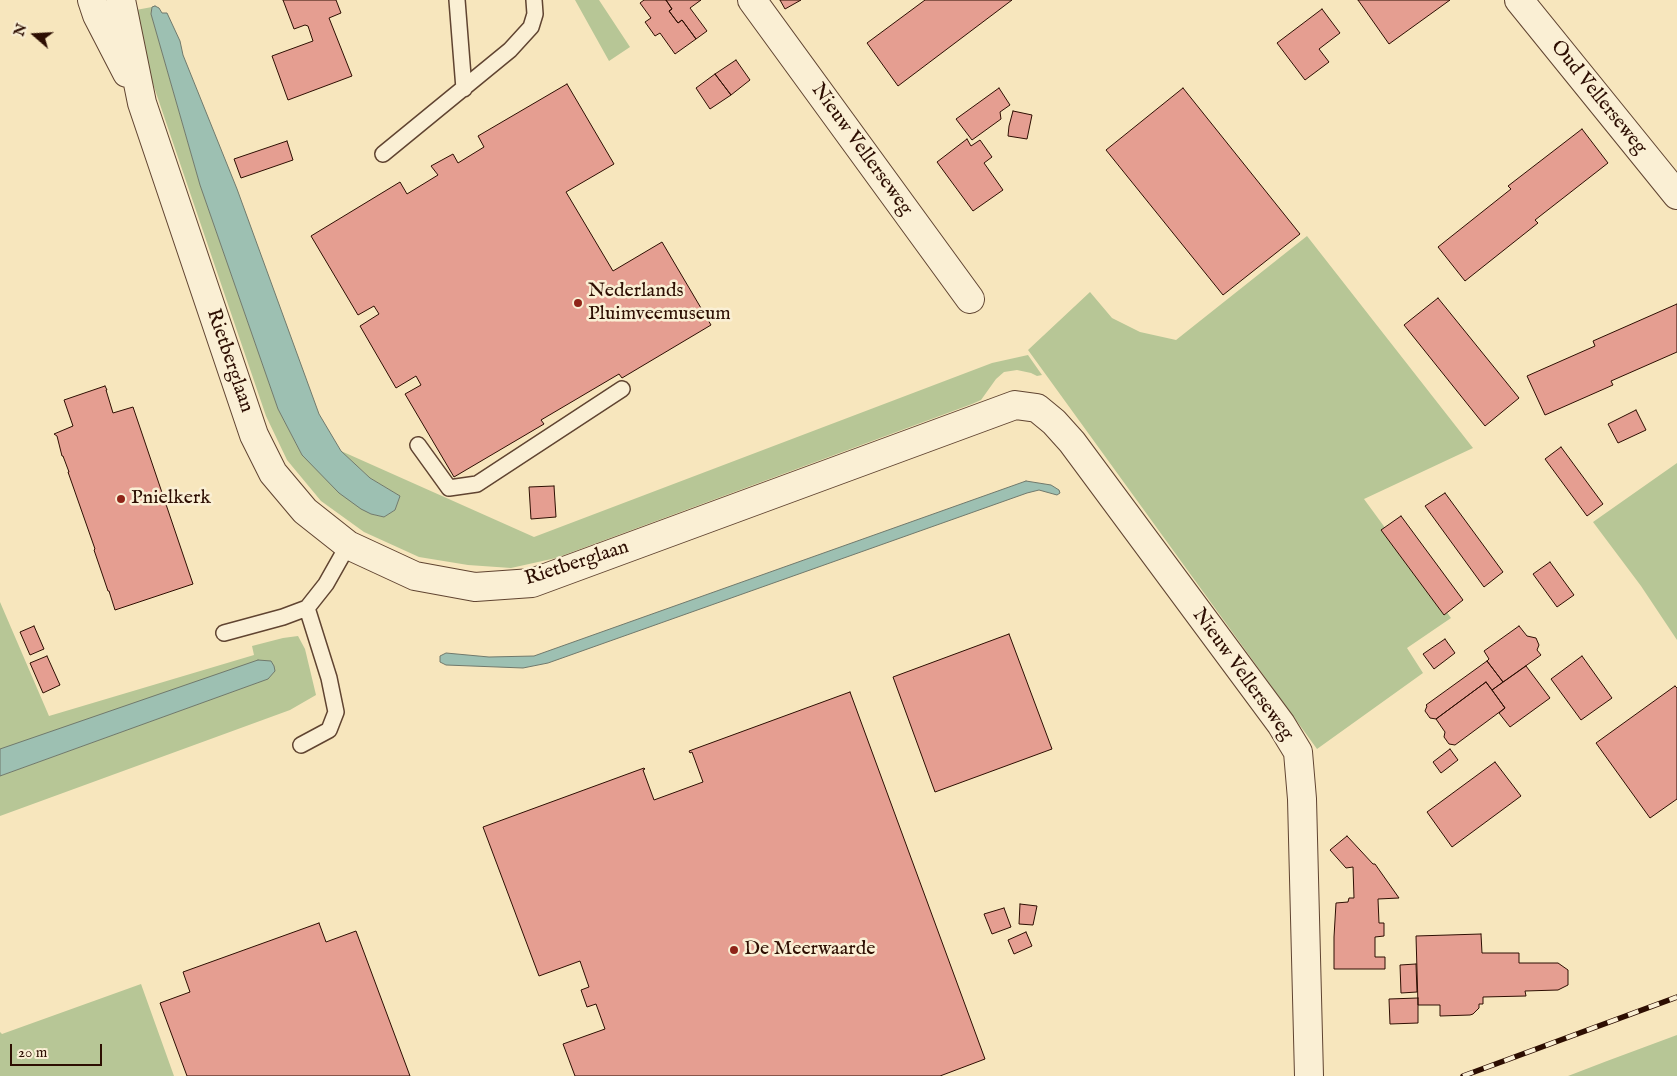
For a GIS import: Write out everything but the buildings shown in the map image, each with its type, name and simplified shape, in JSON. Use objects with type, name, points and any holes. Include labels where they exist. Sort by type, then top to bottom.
[{"type":"street","name":"Rietberglaan","points":[[92,0],[97,15],[142,103]]},
{"type":"street","name":"Rietberglaan","points":[[120,0],[142,103],[254,435],[273,473],[305,511],[348,544],[415,576],[475,587],[532,583],[1015,405]]},
{"type":"street","name":"Nieuw Vellerseweg","points":[[752,0],[970,299]]},
{"type":"street","name":"Oud Vellerseweg","points":[[1520,0],[1677,195]]},
{"type":"street","name":"Nieuw Vellerseweg","points":[[1015,405],[1037,408],[1054,422],[1072,442],[1280,724],[1298,752],[1302,799],[1309,1076]]},
{"type":"lane","points":[[457,0],[464,89]]},
{"type":"lane","points":[[383,154],[464,89],[523,37],[531,27],[535,14],[534,0]]},
{"type":"lane","points":[[418,446],[449,488],[477,484],[622,389]]},
{"type":"lane","points":[[224,633],[283,617],[307,608],[326,584],[348,544]]},
{"type":"lane","points":[[301,745],[329,730],[336,712],[329,678],[307,608]]},
{"type":"green space","points":[[575,0],[599,0],[630,47],[609,61]]},
{"type":"green space","points":[[152,7],[151,14],[200,185],[278,409],[302,455],[371,514],[384,517],[395,510],[400,496],[370,478],[341,451],[534,537],[992,363],[1028,355],[1042,375],[1037,376],[1017,370],[1004,372],[996,379],[981,400],[972,404],[556,558],[511,568],[468,565],[419,557],[364,532],[321,501],[287,460],[266,416],[152,81],[136,10]]},
{"type":"green space","points":[[1307,236],[1473,448],[1364,499],[1451,618],[1407,648],[1423,673],[1317,749],[1028,350],[1090,292],[1112,318],[1140,332],[1176,340]]},
{"type":"green space","points":[[1677,463],[1677,640],[1641,586],[1593,522]]},
{"type":"green space","points":[[0,602],[49,716],[254,655],[252,646],[298,636],[305,649],[316,695],[290,710],[0,816],[0,776],[267,679],[275,671],[0,749]]},
{"type":"green space","points":[[141,984],[174,1076],[0,1076],[0,1032],[2,1034]]},
{"type":"green space","points":[[1677,1035],[1677,1076],[1568,1076],[1607,1061]]},
{"type":"shaded area","points":[[155,6],[162,13],[167,13],[180,41],[183,55],[237,189],[319,414],[341,451],[370,478],[400,496],[395,510],[384,517],[361,509],[339,493],[302,455],[278,409],[200,185],[151,14],[152,7]]},
{"type":"shaded area","points":[[1026,481],[1051,485],[1059,490],[1060,493],[1057,495],[1039,490],[1027,493],[548,663],[523,668],[446,665],[440,662],[440,656],[446,653],[489,657],[534,656]]},
{"type":"shaded area","points":[[258,660],[271,661],[274,666],[275,671],[268,679],[0,776],[0,749]]},
{"type":"railway","points":[[1463,1076],[1677,997]]},
{"type":"place","name":"Nederlands Pluimveemuseum","points":[[578,303]]},
{"type":"place","name":"Pnielkerk","points":[[121,499]]},
{"type":"place","name":"De Meerwaarde","points":[[734,950]]}]
